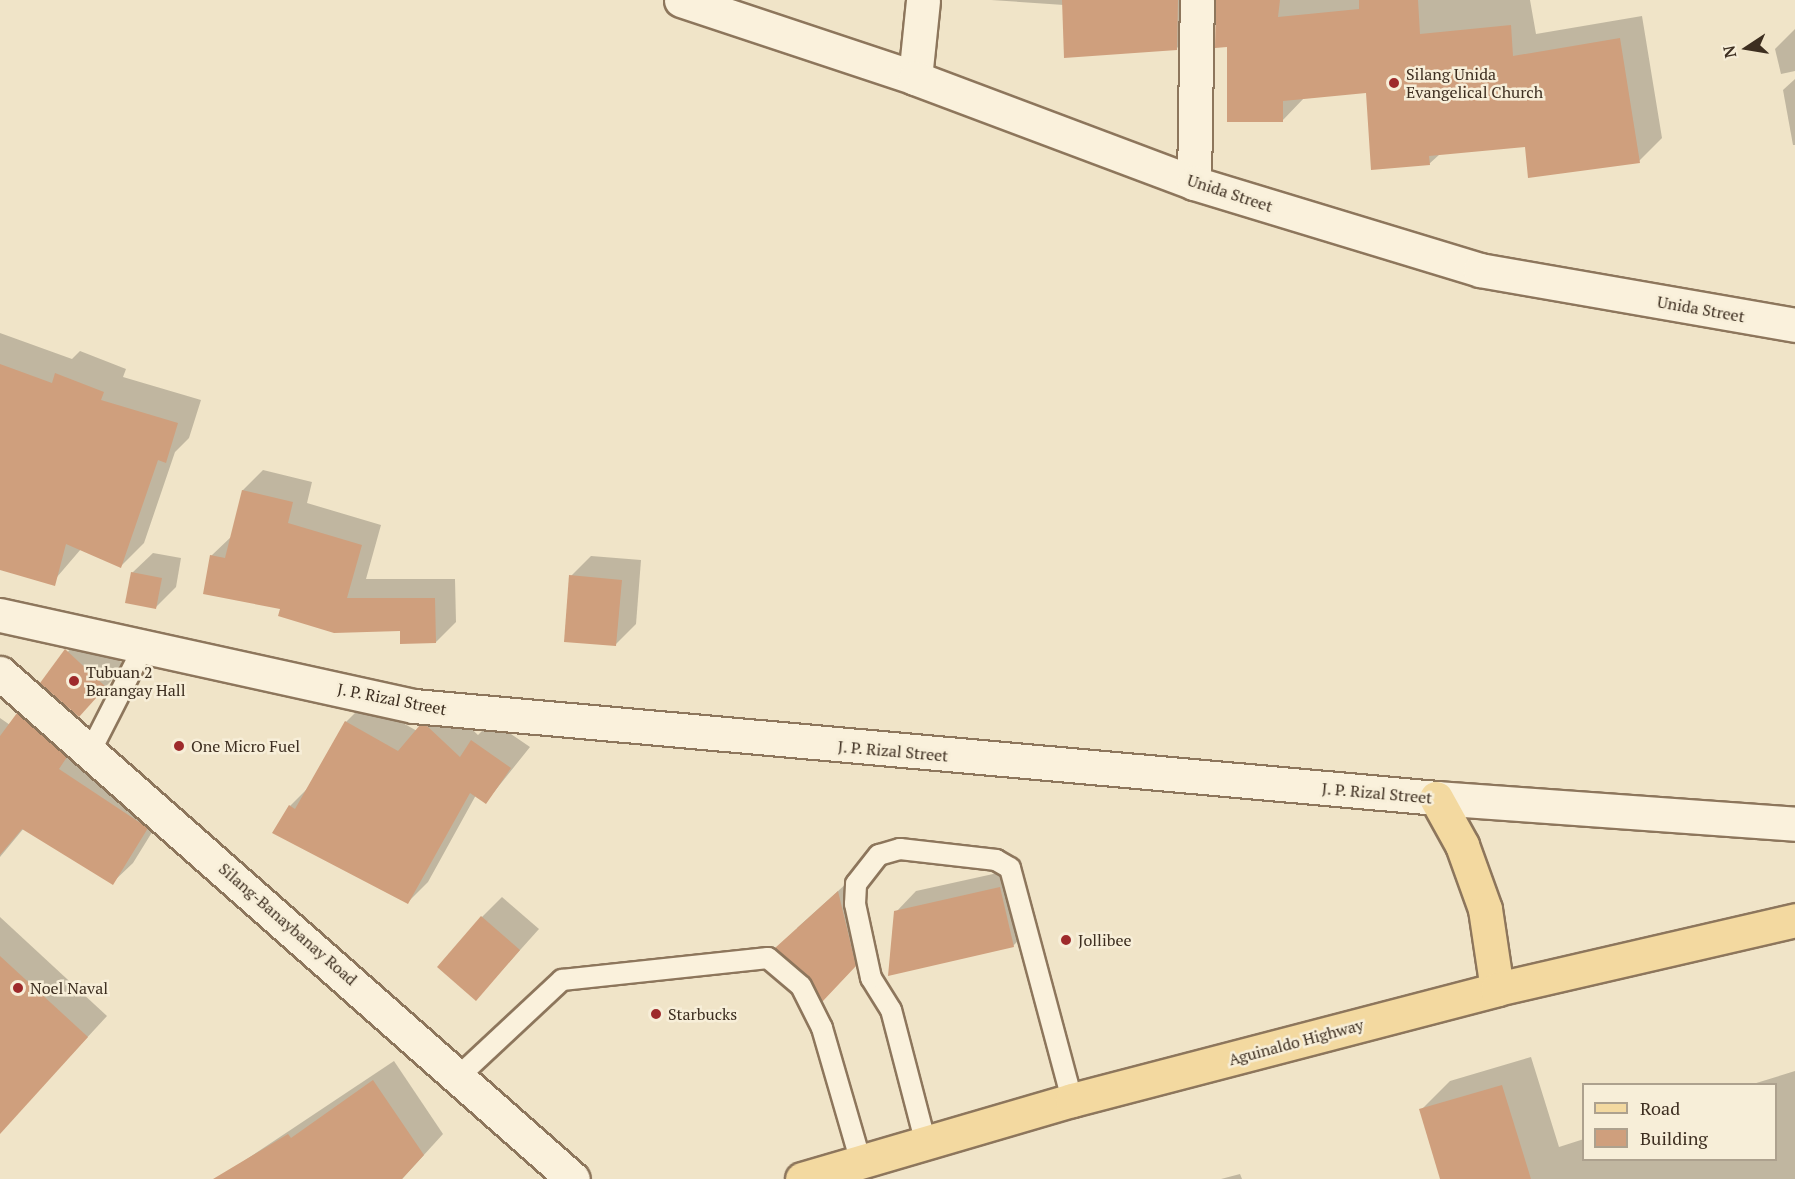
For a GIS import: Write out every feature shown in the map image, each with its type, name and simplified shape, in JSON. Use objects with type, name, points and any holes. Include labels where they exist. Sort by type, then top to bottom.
[{"type":"main road","name":"Unida Street","points":[[681,0],[915,78],[1194,183],[1480,270],[1795,325]]},
{"type":"main road","points":[[915,78],[923,0]]},
{"type":"main road","points":[[1194,183],[1197,0]]},
{"type":"main road","name":"J. P. Rizal Street","points":[[0,615],[145,644],[414,706],[1436,798],[1795,824]]},
{"type":"main road","name":"Silang-Banaybanay Road","points":[[0,673],[573,1179]]},
{"type":"main road","points":[[1436,798],[1462,846],[1485,909],[1497,988]]},
{"type":"main road","name":"Aguinaldo Highway","points":[[802,1179],[1072,1100],[1497,988],[1795,920]]},
{"type":"lane","points":[[90,752],[145,644]]},
{"type":"lane","points":[[926,1144],[891,1010],[872,978],[857,915],[856,884],[866,866],[900,849],[996,860],[1018,882],[1072,1100]]},
{"type":"lane","points":[[459,1076],[562,980],[768,958],[801,986],[822,1028],[861,1162]]},
{"type":"building","points":[[1062,0],[1178,0],[1177,50],[1064,58]]},
{"type":"building","points":[[1216,0],[1280,0],[1278,17],[1359,9],[1359,0],[1418,0],[1420,34],[1511,25],[1513,56],[1620,38],[1640,163],[1528,178],[1525,147],[1429,156],[1430,165],[1371,170],[1366,93],[1283,101],[1283,122],[1227,122],[1227,47],[1215,48]]},
{"type":"building","points":[[0,364],[52,383],[55,373],[104,392],[101,400],[178,423],[166,463],[158,460],[121,568],[66,544],[55,586],[0,570]]},
{"type":"building","points":[[242,490],[293,502],[288,523],[362,545],[347,598],[435,598],[436,643],[400,644],[400,631],[334,633],[278,616],[280,609],[203,594],[210,555],[225,558]]},
{"type":"building","points":[[131,572],[162,578],[156,609],[125,603]]},
{"type":"building","points":[[569,575],[622,580],[616,646],[564,642]]},
{"type":"building","name":"Tubuan 2 Barangay Hall","points":[[65,649],[106,687],[79,717],[40,683]]},
{"type":"building","points":[[17,713],[67,757],[59,769],[148,828],[113,885],[22,829],[0,855],[0,736]]},
{"type":"building","points":[[345,721],[398,751],[420,725],[427,726],[460,757],[471,740],[511,768],[486,804],[470,793],[408,904],[272,833],[289,805],[295,809]]},
{"type":"building","points":[[1000,887],[1014,947],[888,976],[894,911]]},
{"type":"building","points":[[838,891],[856,966],[822,1002],[809,977],[775,948]]},
{"type":"building","points":[[481,916],[520,950],[476,1001],[437,967]]},
{"type":"building","points":[[0,956],[88,1037],[0,1134]]},
{"type":"building","points":[[373,1080],[424,1155],[402,1179],[213,1179],[288,1134],[291,1138]]},
{"type":"building","points":[[1502,1085],[1531,1179],[1440,1179],[1419,1109]]},
{"type":"place","name":"Silang Unida Evangelical Church","points":[[1394,83]]},
{"type":"place","name":"Tubuan 2 Barangay Hall","points":[[74,681]]},
{"type":"place","name":"One Micro Fuel","points":[[179,746]]},
{"type":"place","name":"Jollibee","points":[[1066,940]]},
{"type":"place","name":"Noel Naval","points":[[18,988]]},
{"type":"place","name":"Starbucks","points":[[656,1014]]}]
